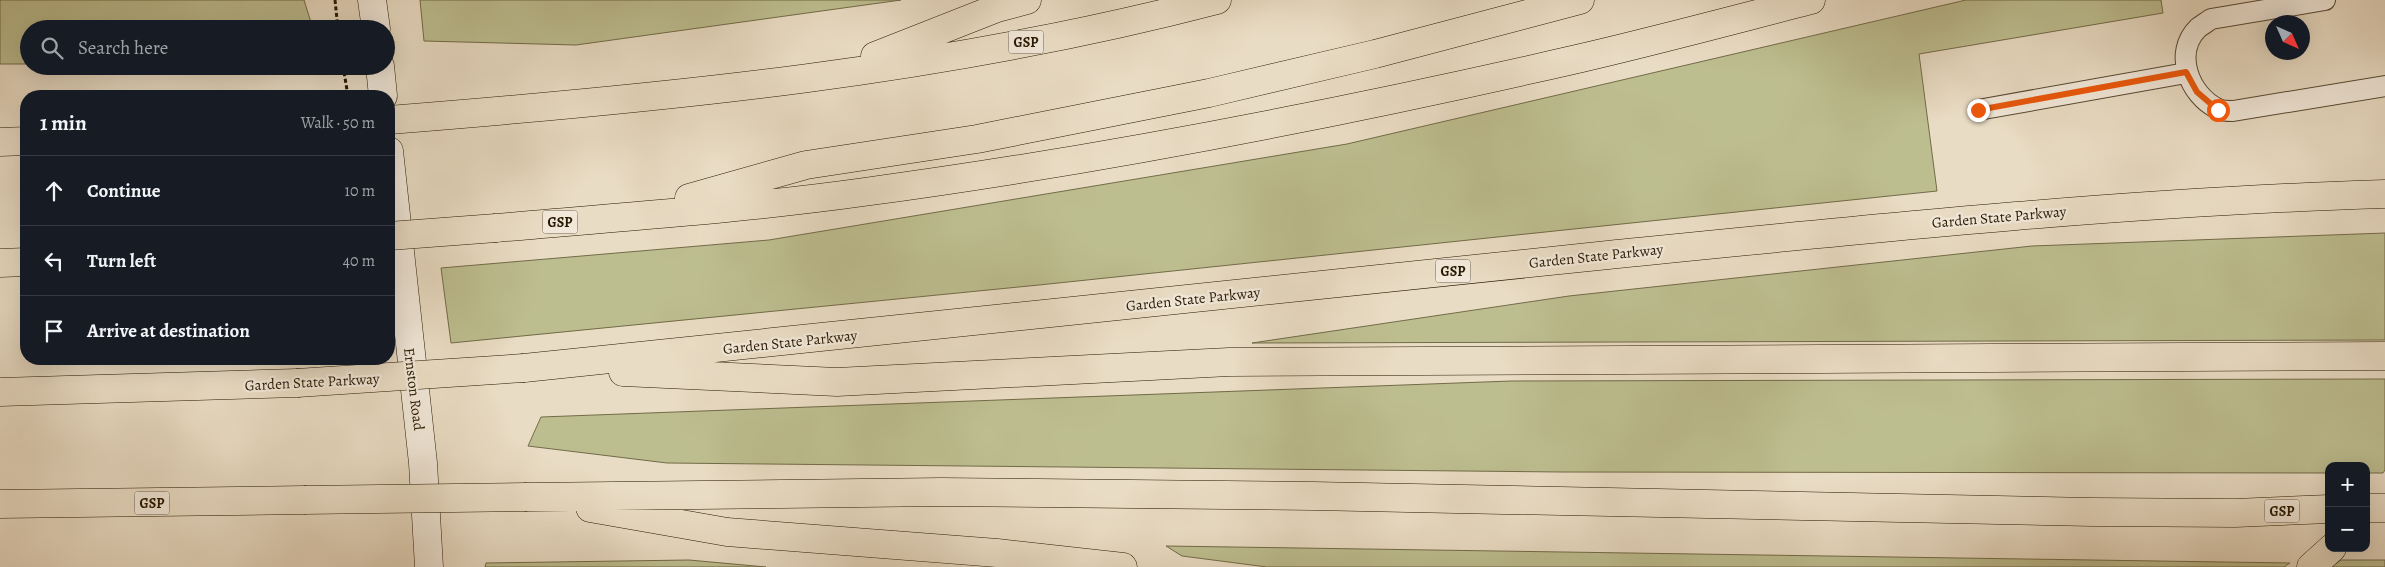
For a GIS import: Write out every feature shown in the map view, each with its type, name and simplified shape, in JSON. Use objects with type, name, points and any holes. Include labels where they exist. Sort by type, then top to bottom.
[{"type":"highway","points":[[832,74],[997,8],[1027,0]]},
{"type":"highway","name":"GSP","points":[[395,120],[710,91],[832,74],[958,55],[1068,34],[1217,0]]},
{"type":"highway","points":[[623,217],[806,165],[996,135],[1209,94],[1375,54],[1580,0]]},
{"type":"highway","name":"GSP","points":[[395,236],[623,217],[862,192],[1020,169],[1219,135],[1578,59],[1811,0]]},
{"type":"highway","points":[[0,142],[20,141]]},
{"type":"highway","name":"Garden State Parkway","points":[[0,392],[297,383],[524,368],[778,344],[1863,229],[2156,205],[2385,194]]},
{"type":"highway","points":[[0,263],[20,262]]},
{"type":"highway","points":[[524,368],[837,382],[1229,362],[2385,356]]},
{"type":"highway","name":"GSP","points":[[0,504],[932,492],[1181,494],[1877,509],[2235,512],[2325,510]]},
{"type":"highway","points":[[2370,510],[2385,494]]},
{"type":"highway","points":[[527,497],[727,532],[996,553],[1123,567]]},
{"type":"highway","points":[[2370,508],[2385,508]]},
{"type":"highway","points":[[2311,567],[2328,552]]},
{"type":"street","points":[[372,0],[375,20]]},
{"type":"street","points":[[381,75],[382,90]]},
{"type":"street","name":"Ernston Road","points":[[395,211],[423,462],[429,567]]},
{"type":"lane","points":[[2325,0],[2211,19],[2197,29],[2187,47],[2186,72],[2197,92],[2218,110],[2233,111],[2385,86]]},
{"type":"lane","points":[[1978,110],[2186,72]]},
{"type":"path","points":[[334,0],[337,20]]},
{"type":"path","points":[[344,75],[347,90]]},
{"type":"green space","points":[[0,0],[304,0],[310,20],[20,20],[20,64],[0,64]]},
{"type":"green space","points":[[420,0],[901,0],[576,45],[424,41]]},
{"type":"green space","points":[[1966,0],[2161,0],[2163,13],[1919,54],[1937,191],[1039,285],[451,343],[441,268],[769,240],[1347,144]]},
{"type":"green space","points":[[2385,233],[2385,340],[1252,343],[1569,296],[2032,246]]},
{"type":"green space","points":[[2385,379],[2385,470],[2383,473],[2370,473],[2370,462],[2325,462],[2325,473],[1562,472],[667,463],[528,446],[541,417],[1511,381]]},
{"type":"green space","points":[[1166,546],[2290,563],[2284,567],[1267,567],[1182,556]]},
{"type":"green space","points":[[689,560],[766,567],[485,567],[486,563]]},
{"type":"green space","points":[[2341,560],[2385,560],[2385,567],[2331,567]]},
{"type":"route","points":[[1978,110],[2186,72],[2197,92],[2218,110]]}]
